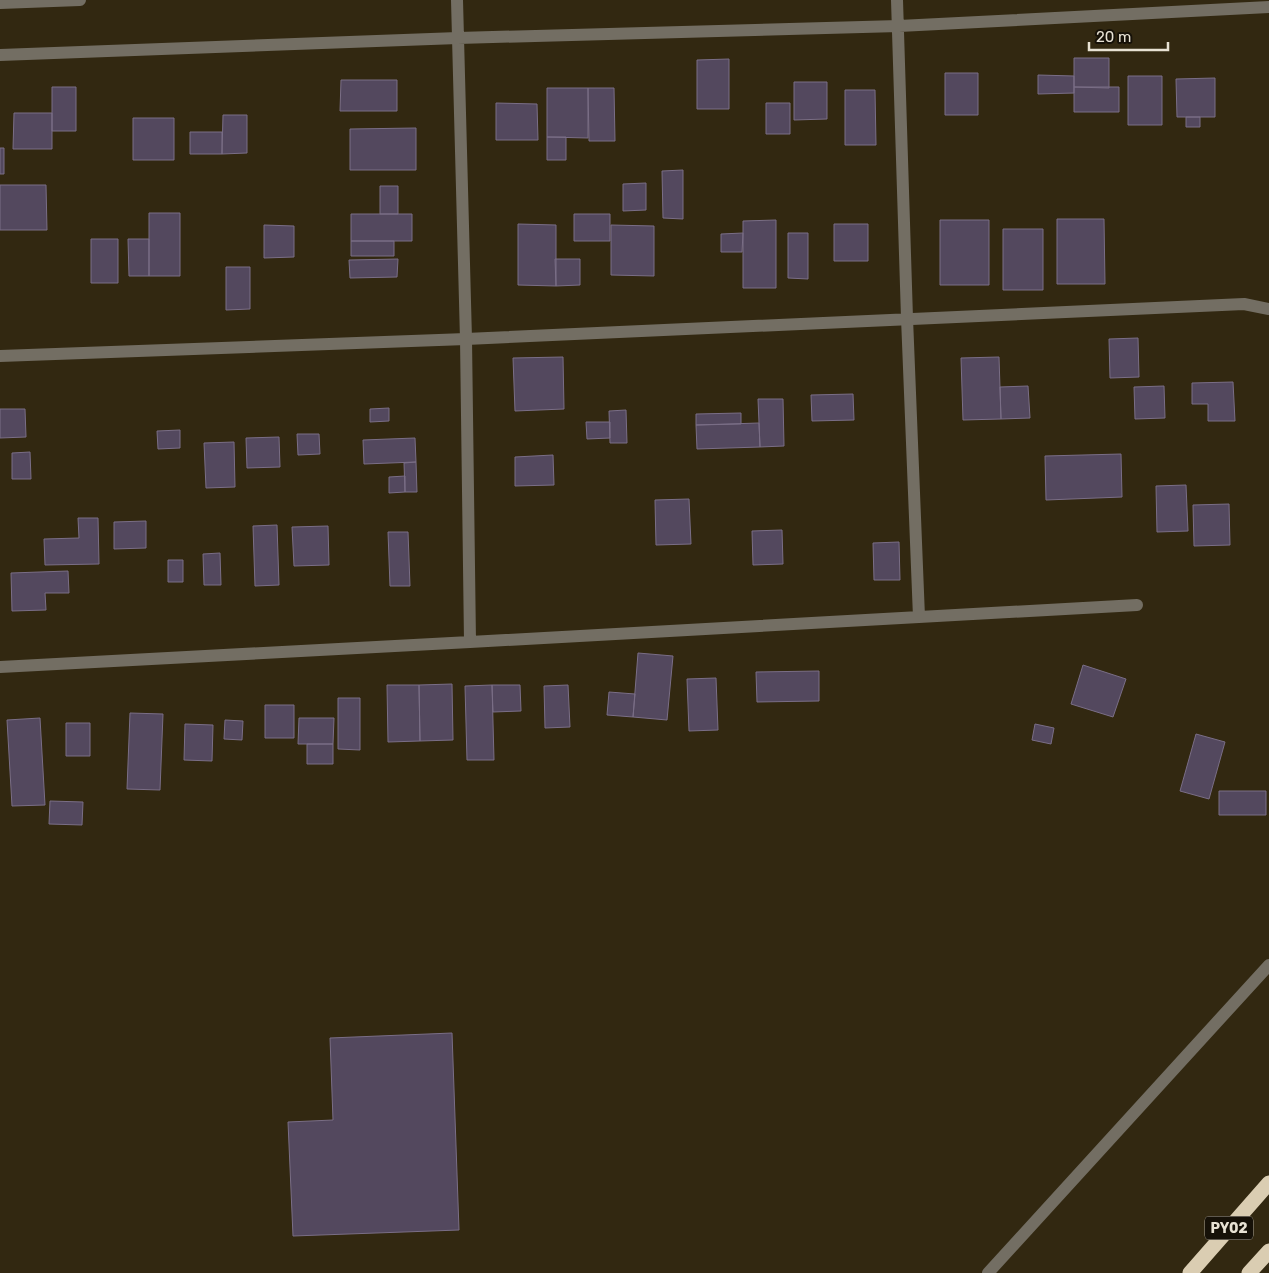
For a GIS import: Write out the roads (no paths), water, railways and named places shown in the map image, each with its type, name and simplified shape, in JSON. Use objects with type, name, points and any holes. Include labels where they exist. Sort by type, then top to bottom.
[{"type":"highway","name":"PY02","points":[[1190,1273],[1269,1183]]},
{"type":"highway","name":"PY02","points":[[1249,1273],[1269,1251]]},
{"type":"street","points":[[0,3],[80,0]]},
{"type":"street","points":[[458,0],[466,339],[470,642]]},
{"type":"street","points":[[897,0],[919,617]]},
{"type":"street","points":[[0,55],[458,38],[899,26],[1269,7]]},
{"type":"street","points":[[0,356],[466,339],[1244,304],[1269,309]]},
{"type":"street","points":[[0,667],[1138,605]]},
{"type":"street","points":[[988,1273],[1269,965]]}]
